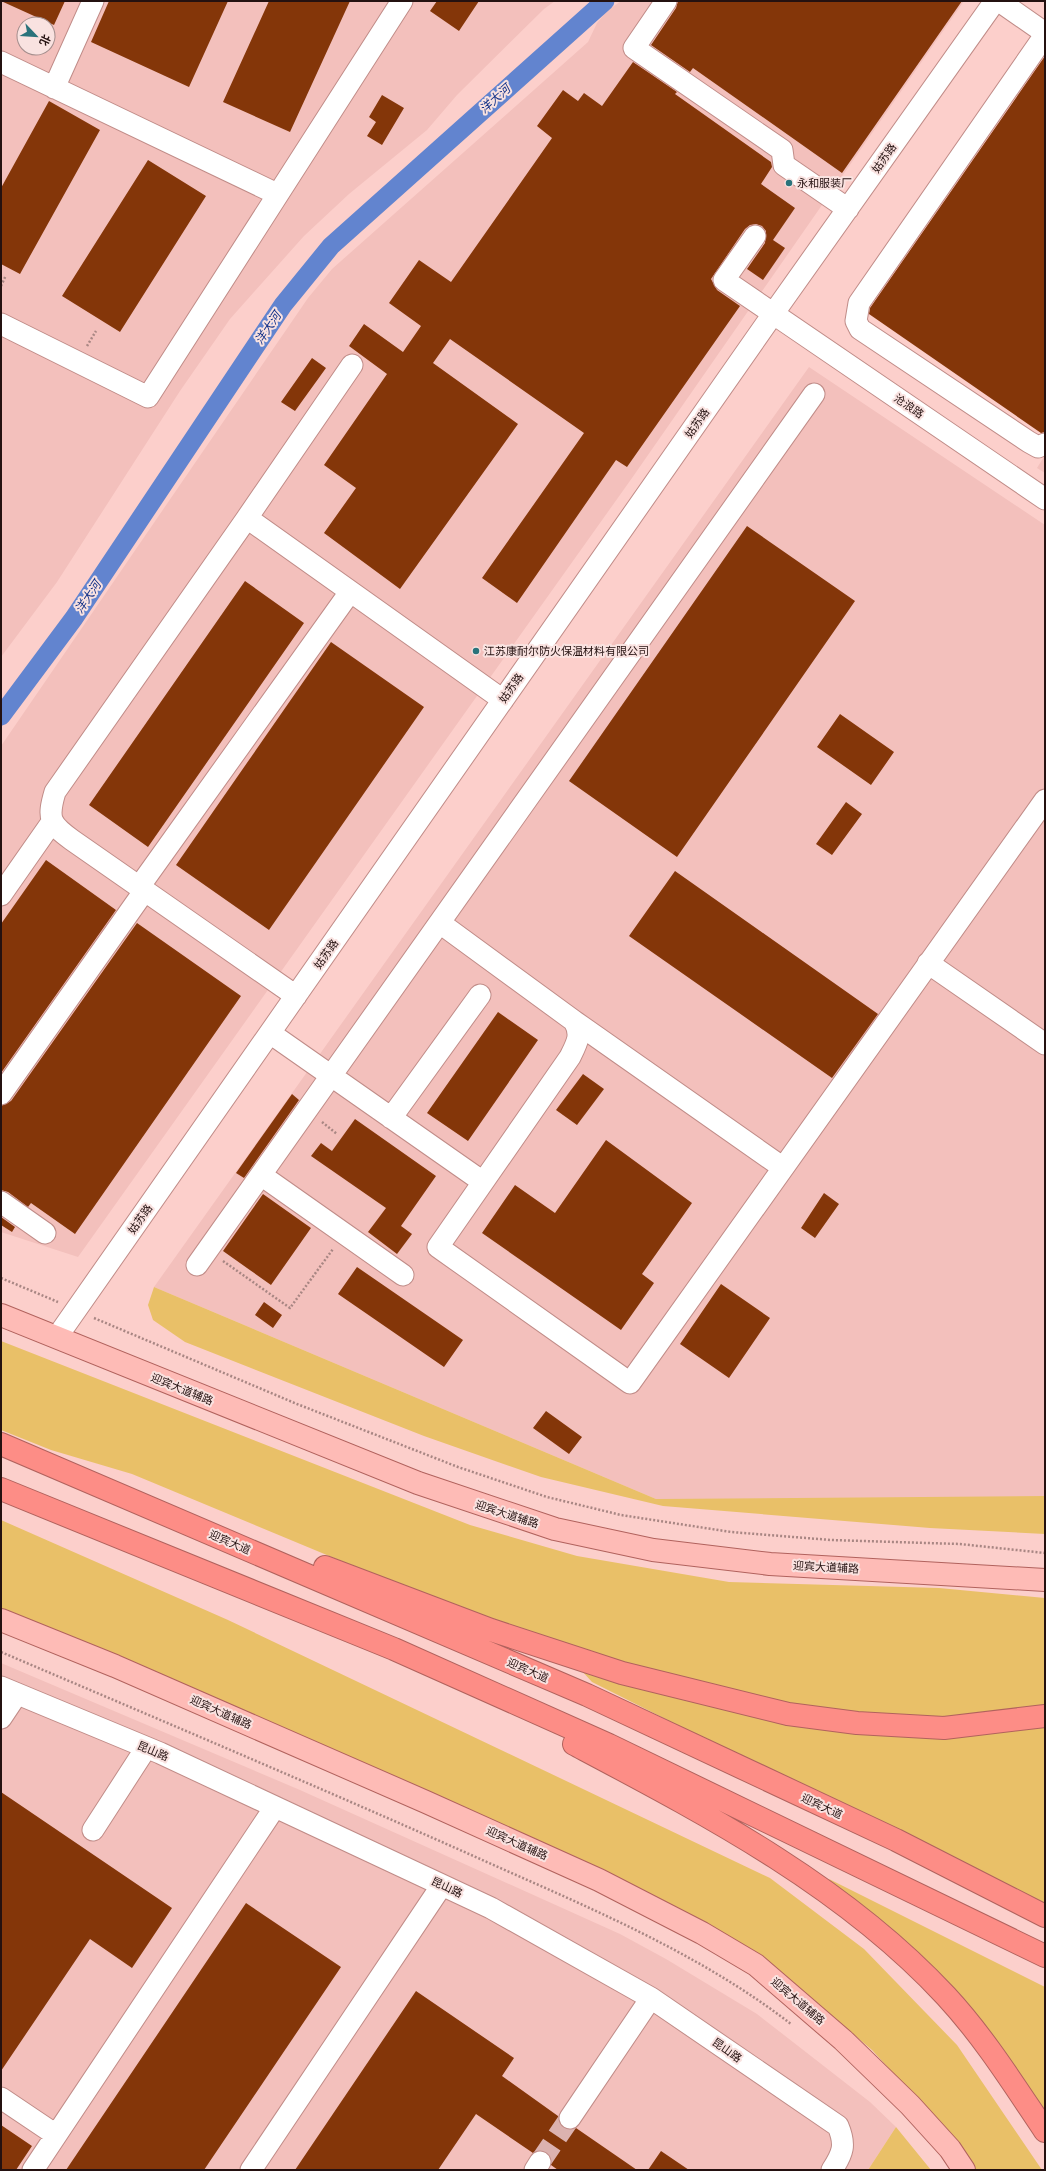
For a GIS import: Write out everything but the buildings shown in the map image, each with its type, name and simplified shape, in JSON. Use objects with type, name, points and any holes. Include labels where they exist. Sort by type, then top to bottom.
[{"type":"highway","name":"迎宾大道","points":[[1,1444],[588,1695],[896,1840],[1045,1916]]},
{"type":"highway","points":[[45,1462],[492,1630],[622,1673],[715,1697],[788,1714],[856,1724],[944,1728],[1045,1716]]},
{"type":"highway","points":[[1,1489],[394,1649],[609,1745],[1045,1956]]},
{"type":"highway","points":[[394,1649],[641,1779],[770,1854],[861,1917],[906,1957],[946,1997],[1004,2070],[1045,2131]]},
{"type":"main road","name":"迎宾大道辅路","points":[[1,1315],[418,1483],[555,1529],[653,1550],[770,1564],[1045,1580]]},
{"type":"main road","name":"迎宾大道辅路","points":[[1,1620],[115,1666],[433,1805],[599,1880],[702,1933],[756,1965],[844,2040],[910,2105],[950,2149],[964,2170]]},
{"type":"street","points":[[54,88],[93,1]]},
{"type":"street","points":[[1,324],[148,397],[402,1]]},
{"type":"street","points":[[666,1],[634,48],[782,150],[784,165],[848,209]]},
{"type":"street","name":"姑苏路","points":[[57,1338],[773,314],[995,1]]},
{"type":"street","points":[[999,1],[1045,34],[859,303],[856,321],[860,329],[1029,442],[1038,447],[1045,444]]},
{"type":"street","points":[[1,62],[277,194]]},
{"type":"street","name":"沧浪路","points":[[756,236],[724,280],[773,314],[1042,491]]},
{"type":"street","points":[[1,896],[52,822],[51,806],[55,792],[352,365]]},
{"type":"street","points":[[203,1258],[814,394]]},
{"type":"street","points":[[247,518],[503,700]]},
{"type":"street","points":[[1,1094],[142,889],[350,592]]},
{"type":"street","points":[[574,1020],[579,1030],[578,1041],[570,1057],[438,1247],[630,1383],[782,1167],[1045,800]]},
{"type":"street","points":[[52,822],[61,832],[296,996]]},
{"type":"street","points":[[440,923],[782,1167]]},
{"type":"street","points":[[928,963],[1045,1044]]},
{"type":"street","points":[[391,1118],[480,995]]},
{"type":"street","points":[[270,1033],[483,1182]]},
{"type":"street","points":[[261,1175],[403,1275]]},
{"type":"street","points":[[1,1202],[44,1232]]},
{"type":"street","points":[[1,1718],[9,1691]]},
{"type":"street","name":"昆山路","points":[[9,1691],[146,1748],[491,1908],[651,1998],[838,2126],[843,2138],[837,2163]]},
{"type":"street","points":[[93,1830],[146,1748]]},
{"type":"street","points":[[33,2170],[275,1807]]},
{"type":"street","points":[[251,2170],[442,1885]]},
{"type":"street","points":[[570,2118],[651,1998]]},
{"type":"street","points":[[1,2098],[56,2135]]},
{"type":"path","points":[[1,286],[6,275]]},
{"type":"path","points":[[203,1258],[290,1308],[344,1233]]},
{"type":"path","points":[[1,1278],[304,1406],[458,1467],[554,1499],[621,1515],[731,1532],[831,1540],[960,1544],[1045,1553]]},
{"type":"path","points":[[1,1652],[335,1794],[653,1937],[763,2003],[795,2027]]},
{"type":"shaded area","points":[[1,1],[555,1],[544,9],[457,95],[427,130],[349,194],[304,236],[230,319],[180,391],[57,582],[1,657]]},
{"type":"shaded area","points":[[621,1],[964,1],[632,478],[78,1257],[1,1232],[1,746],[308,298],[332,269],[588,42],[597,23],[607,11]]},
{"type":"shaded area","points":[[809,367],[1045,525],[1045,1500],[656,1499],[154,1287]]},
{"type":"shaded area","points":[[1045,455],[1045,473],[1037,468]]},
{"type":"shaded area","points":[[154,1287],[656,1499],[1045,1496],[1045,1534],[930,1528],[663,1506],[541,1477],[424,1436],[185,1342],[153,1320],[148,1305]]},
{"type":"shaded area","points":[[1,1341],[470,1525],[577,1556],[729,1582],[939,1588],[1045,1598],[1045,1910],[592,1682],[559,1646],[476,1617],[132,1474],[51,1450],[1,1430]]},
{"type":"shaded area","points":[[1,1520],[228,1620],[770,1878],[864,1949],[957,2045],[1042,2170],[972,2170],[944,2129],[872,2050],[777,1969],[1,1610]]},
{"type":"shaded area","points":[[1,1663],[300,1790],[620,1934],[666,1959],[757,2014],[870,2102],[896,2127],[868,2170],[1,2170]]},
{"type":"shaded area","points":[[829,1879],[1045,1987],[1045,2124],[964,2009],[835,1891]]},
{"type":"shaded area","points":[[896,2127],[931,2170],[868,2170]]},
{"type":"waterway","name":"洋大河","points":[[1,716],[74,618],[283,305],[331,246],[605,1]]},
{"type":"tunnel","points":[[540,2162],[570,2118]]},
{"type":"place","name":"永和服装厂","points":[[789,183]]},
{"type":"place","name":"江苏康耐尔防火保温材料有限公司","points":[[476,651]]}]
